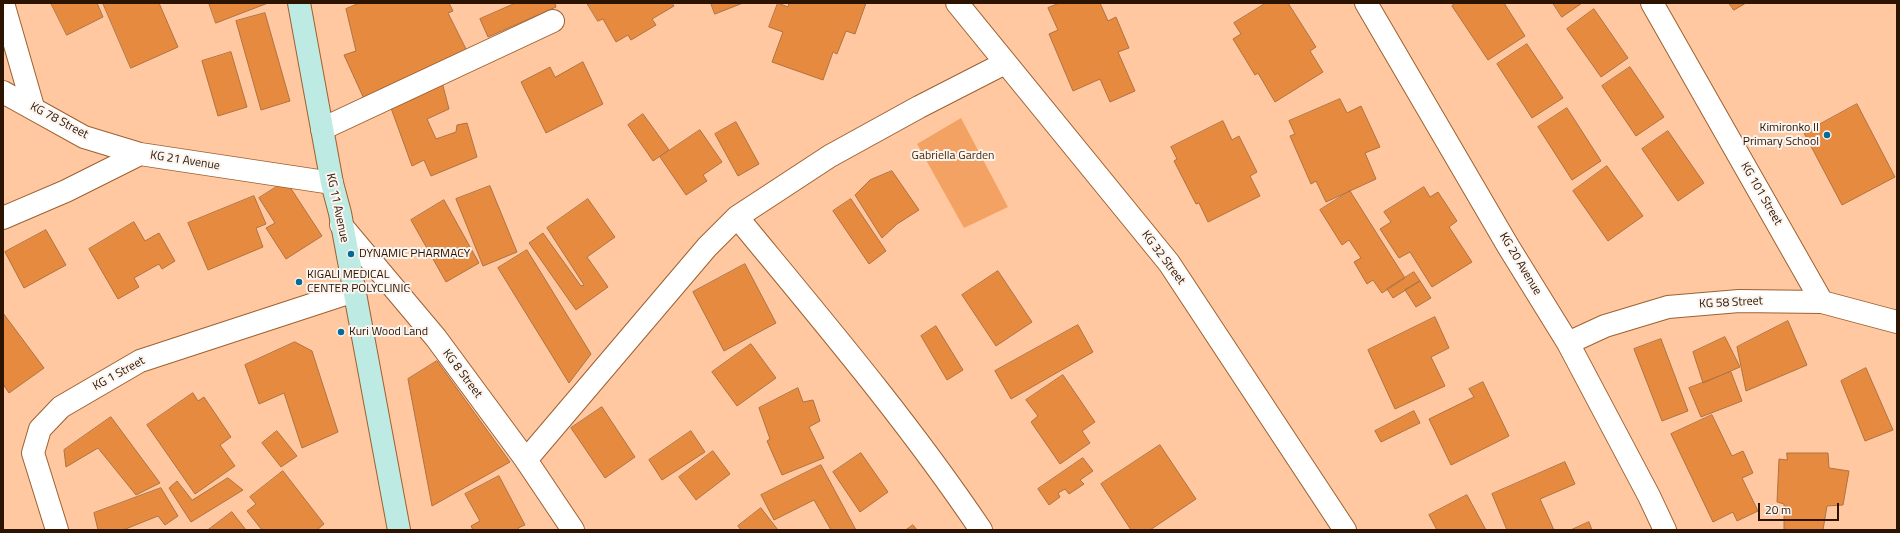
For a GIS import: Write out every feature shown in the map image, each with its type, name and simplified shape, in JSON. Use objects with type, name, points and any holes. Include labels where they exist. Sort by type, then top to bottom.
[{"type":"main road","name":"KG 11 Avenue","points":[[299,3],[399,530]]},
{"type":"street","points":[[3,3],[33,107]]},
{"type":"street","name":"KG 32 Street","points":[[957,3],[1169,263],[1345,530]]},
{"type":"street","name":"KG 20 Avenue","points":[[1366,3],[1508,246],[1568,343],[1649,496],[1665,530]]},
{"type":"street","name":"KG 101 Street","points":[[1652,3],[1822,302]]},
{"type":"street","points":[[322,129],[553,21]]},
{"type":"street","points":[[526,460],[707,247],[737,217],[830,156],[919,107],[1005,63]]},
{"type":"street","name":"KG 78 Street","points":[[3,92],[33,107],[84,137],[140,154]]},
{"type":"street","name":"KG 21 Avenue","points":[[3,218],[66,191],[140,154],[332,183]]},
{"type":"street","points":[[737,217],[862,368],[946,479],[981,530]]},
{"type":"street","name":"KG 8 Street","points":[[341,225],[436,338],[526,460],[573,530]]},
{"type":"street","name":"KG 1 Street","points":[[57,530],[33,452],[40,429],[60,408],[140,361],[354,291]]},
{"type":"street","name":"KG 58 Street","points":[[1568,343],[1605,326],[1668,307],[1739,302],[1822,302],[1897,322]]},
{"type":"green space","name":"Gabriella Garden","points":[[961,118],[1008,207],[964,228],[917,144]]},
{"type":"building","points":[[51,3],[97,3],[103,17],[67,35]]},
{"type":"building","points":[[103,3],[159,3],[178,47],[131,68]]},
{"type":"building","points":[[209,3],[268,3],[216,23]]},
{"type":"building","points":[[360,3],[449,3],[453,11],[448,13],[467,51],[365,101],[344,55],[356,51],[346,9]]},
{"type":"building","points":[[516,3],[555,3],[556,7],[488,37],[480,19]]},
{"type":"building","points":[[587,3],[672,3],[674,6],[652,19],[656,25],[631,40],[628,35],[616,42],[603,19],[598,21]]},
{"type":"building","points":[[711,3],[743,3],[715,14]]},
{"type":"building","points":[[778,3],[788,7],[789,3],[866,3],[855,34],[846,31],[837,54],[833,52],[823,80],[772,62],[783,32],[769,27]]},
{"type":"building","points":[[1060,3],[1100,3],[1108,21],[1116,17],[1129,48],[1118,52],[1135,91],[1110,102],[1100,79],[1073,91],[1049,34],[1058,30],[1048,8]]},
{"type":"building","points":[[1266,3],[1288,3],[1316,47],[1310,51],[1323,72],[1275,102],[1258,73],[1255,75],[1233,39],[1241,34],[1234,23]]},
{"type":"building","points":[[1456,3],[1504,3],[1525,36],[1488,60],[1452,6]]},
{"type":"building","points":[[1553,3],[1582,3],[1562,17]]},
{"type":"building","points":[[1729,3],[1746,3],[1734,10]]},
{"type":"building","points":[[1594,9],[1628,58],[1601,77],[1567,29]]},
{"type":"building","points":[[265,13],[290,101],[261,110],[236,21]]},
{"type":"building","points":[[1527,44],[1563,98],[1532,118],[1497,64]]},
{"type":"building","points":[[231,52],[247,107],[218,116],[202,61]]},
{"type":"building","points":[[583,62],[603,104],[546,133],[521,82],[550,67],[555,77]]},
{"type":"building","points":[[1630,67],[1664,117],[1636,136],[1602,86]]},
{"type":"building","points":[[442,82],[449,109],[427,119],[436,139],[456,132],[457,125],[467,123],[477,157],[431,176],[424,160],[412,166],[391,108],[416,98],[415,90]]},
{"type":"building","points":[[1340,99],[1347,113],[1361,106],[1380,147],[1365,153],[1376,179],[1326,202],[1316,181],[1311,184],[1290,136],[1295,134],[1289,121]]},
{"type":"building","points":[[1857,104],[1895,177],[1842,205],[1804,133]]},
{"type":"building","points":[[1567,108],[1601,161],[1572,180],[1538,127]]},
{"type":"building","points":[[643,114],[669,150],[653,161],[628,125]]},
{"type":"building","points":[[1223,121],[1232,140],[1239,136],[1257,172],[1250,176],[1260,196],[1208,222],[1199,203],[1196,204],[1174,161],[1177,159],[1171,147]]},
{"type":"building","points":[[736,122],[759,164],[738,176],[715,134]]},
{"type":"building","points":[[700,130],[722,162],[703,175],[707,181],[686,195],[660,157]]},
{"type":"building","points":[[1668,131],[1704,183],[1678,201],[1642,149]]},
{"type":"building","points":[[1607,166],[1643,216],[1608,241],[1573,191]]},
{"type":"building","points":[[892,171],[919,210],[897,224],[882,238],[855,195],[870,180]]},
{"type":"building","points":[[286,181],[322,236],[286,259],[266,228],[275,223],[259,198]]},
{"type":"building","points":[[490,186],[517,252],[483,266],[456,199]]},
{"type":"building","points":[[1424,187],[1430,197],[1438,192],[1457,221],[1449,227],[1472,262],[1432,287],[1410,252],[1399,258],[1380,229],[1391,222],[1384,212]]},
{"type":"building","points":[[1350,191],[1405,278],[1382,293],[1373,280],[1367,284],[1354,262],[1361,258],[1349,240],[1342,245],[1320,210]]},
{"type":"building","points":[[254,196],[266,224],[256,228],[263,247],[208,270],[188,223]]},
{"type":"building","points":[[588,199],[615,237],[587,257],[608,287],[576,310],[529,243],[543,233],[581,286],[584,285],[547,228]]},
{"type":"building","points":[[851,199],[886,251],[869,264],[833,211]]},
{"type":"building","points":[[444,200],[479,263],[446,282],[411,220]]},
{"type":"building","points":[[134,222],[145,241],[159,233],[175,261],[162,269],[159,264],[134,278],[139,287],[118,299],[89,249]]},
{"type":"building","points":[[46,230],[66,265],[24,288],[5,252]]},
{"type":"building","points":[[527,250],[591,354],[569,383],[498,268]]},
{"type":"building","points":[[745,264],[776,323],[724,351],[693,292]]},
{"type":"building","points":[[998,271],[1032,322],[996,346],[962,295]]},
{"type":"building","points":[[1414,272],[1420,281],[1393,298],[1387,289]]},
{"type":"building","points":[[1420,281],[1431,298],[1416,307],[1405,290]]},
{"type":"building","points":[[3,313],[44,368],[9,393],[3,384]]},
{"type":"building","points":[[1435,317],[1449,348],[1431,357],[1445,386],[1395,409],[1368,350]]},
{"type":"building","points":[[1788,321],[1807,365],[1746,391],[1737,347]]},
{"type":"building","points":[[1078,325],[1093,352],[1011,399],[995,371]]},
{"type":"building","points":[[936,326],[963,370],[947,380],[921,336]]},
{"type":"building","points":[[1725,337],[1740,367],[1703,383],[1693,352]]},
{"type":"building","points":[[1661,339],[1688,411],[1662,421],[1634,349]]},
{"type":"building","points":[[295,342],[312,351],[338,432],[302,448],[284,393],[259,404],[245,365]]},
{"type":"building","points":[[751,344],[776,378],[737,406],[712,372]]},
{"type":"building","points":[[437,361],[510,462],[432,506],[408,379]]},
{"type":"building","points":[[1866,368],[1893,430],[1865,441],[1841,381]]},
{"type":"building","points":[[1731,372],[1742,401],[1701,417],[1689,388]]},
{"type":"building","points":[[1063,375],[1095,422],[1082,431],[1090,443],[1060,464],[1031,422],[1038,416],[1026,400]]},
{"type":"building","points":[[1483,382],[1509,436],[1451,465],[1429,419],[1474,397],[1469,389]]},
{"type":"building","points":[[798,388],[803,402],[813,400],[820,421],[809,427],[824,458],[782,475],[767,441],[770,439],[759,408]]},
{"type":"building","points":[[193,393],[198,401],[204,397],[231,437],[220,445],[235,466],[195,494],[147,425]]},
{"type":"building","points":[[602,407],[635,457],[605,478],[571,428]]},
{"type":"building","points":[[1414,411],[1420,423],[1381,442],[1375,431]]},
{"type":"building","points":[[1712,415],[1732,456],[1743,451],[1753,473],[1742,478],[1758,511],[1737,521],[1733,512],[1713,522],[1671,434]]},
{"type":"building","points":[[111,417],[160,483],[136,495],[98,448],[66,467],[64,450]]},
{"type":"building","points":[[277,431],[297,456],[281,467],[262,443]]},
{"type":"building","points":[[691,431],[705,452],[662,480],[649,460]]},
{"type":"building","points":[[1160,445],[1196,499],[1150,530],[1131,530],[1101,484]]},
{"type":"building","points":[[713,451],[730,474],[696,500],[679,477]]},
{"type":"building","points":[[861,453],[888,492],[860,512],[833,472]]},
{"type":"building","points":[[1787,453],[1828,453],[1829,468],[1849,471],[1843,505],[1827,506],[1823,530],[1784,530],[1784,504],[1777,502],[1779,459],[1787,460]]},
{"type":"building","points":[[1083,458],[1093,471],[1080,480],[1084,484],[1069,494],[1065,489],[1058,493],[1060,497],[1049,505],[1038,489]]},
{"type":"building","points":[[1565,462],[1575,484],[1540,499],[1554,530],[1507,530],[1492,494]]},
{"type":"building","points":[[821,465],[856,530],[831,530],[814,500],[774,520],[761,495]]},
{"type":"building","points":[[283,471],[324,524],[317,530],[262,530],[247,511],[256,504],[250,497]]},
{"type":"building","points":[[499,476],[525,525],[518,528],[519,530],[473,530],[471,526],[480,521],[465,494]]},
{"type":"building","points":[[228,478],[243,490],[191,522],[169,488],[177,481],[192,500]]},
{"type":"building","points":[[161,488],[178,516],[165,525],[158,516],[123,530],[98,530],[94,513]]},
{"type":"building","points":[[1467,495],[1486,530],[1437,530],[1429,515]]},
{"type":"building","points":[[761,508],[778,530],[741,530],[738,526]]},
{"type":"building","points":[[232,512],[246,530],[208,530]]},
{"type":"building","points":[[1589,522],[1592,530],[1571,530]]},
{"type":"building","points":[[913,525],[917,530],[906,530]]},
{"type":"place","name":"Kimironko II Primary School","points":[[1827,135]]},
{"type":"place","name":"DYNAMIC PHARMACY","points":[[351,254]]},
{"type":"place","name":"KIGALI MEDICAL CENTER POLYCLINIC","points":[[299,282]]},
{"type":"place","name":"Kuri Wood Land","points":[[341,332]]}]
